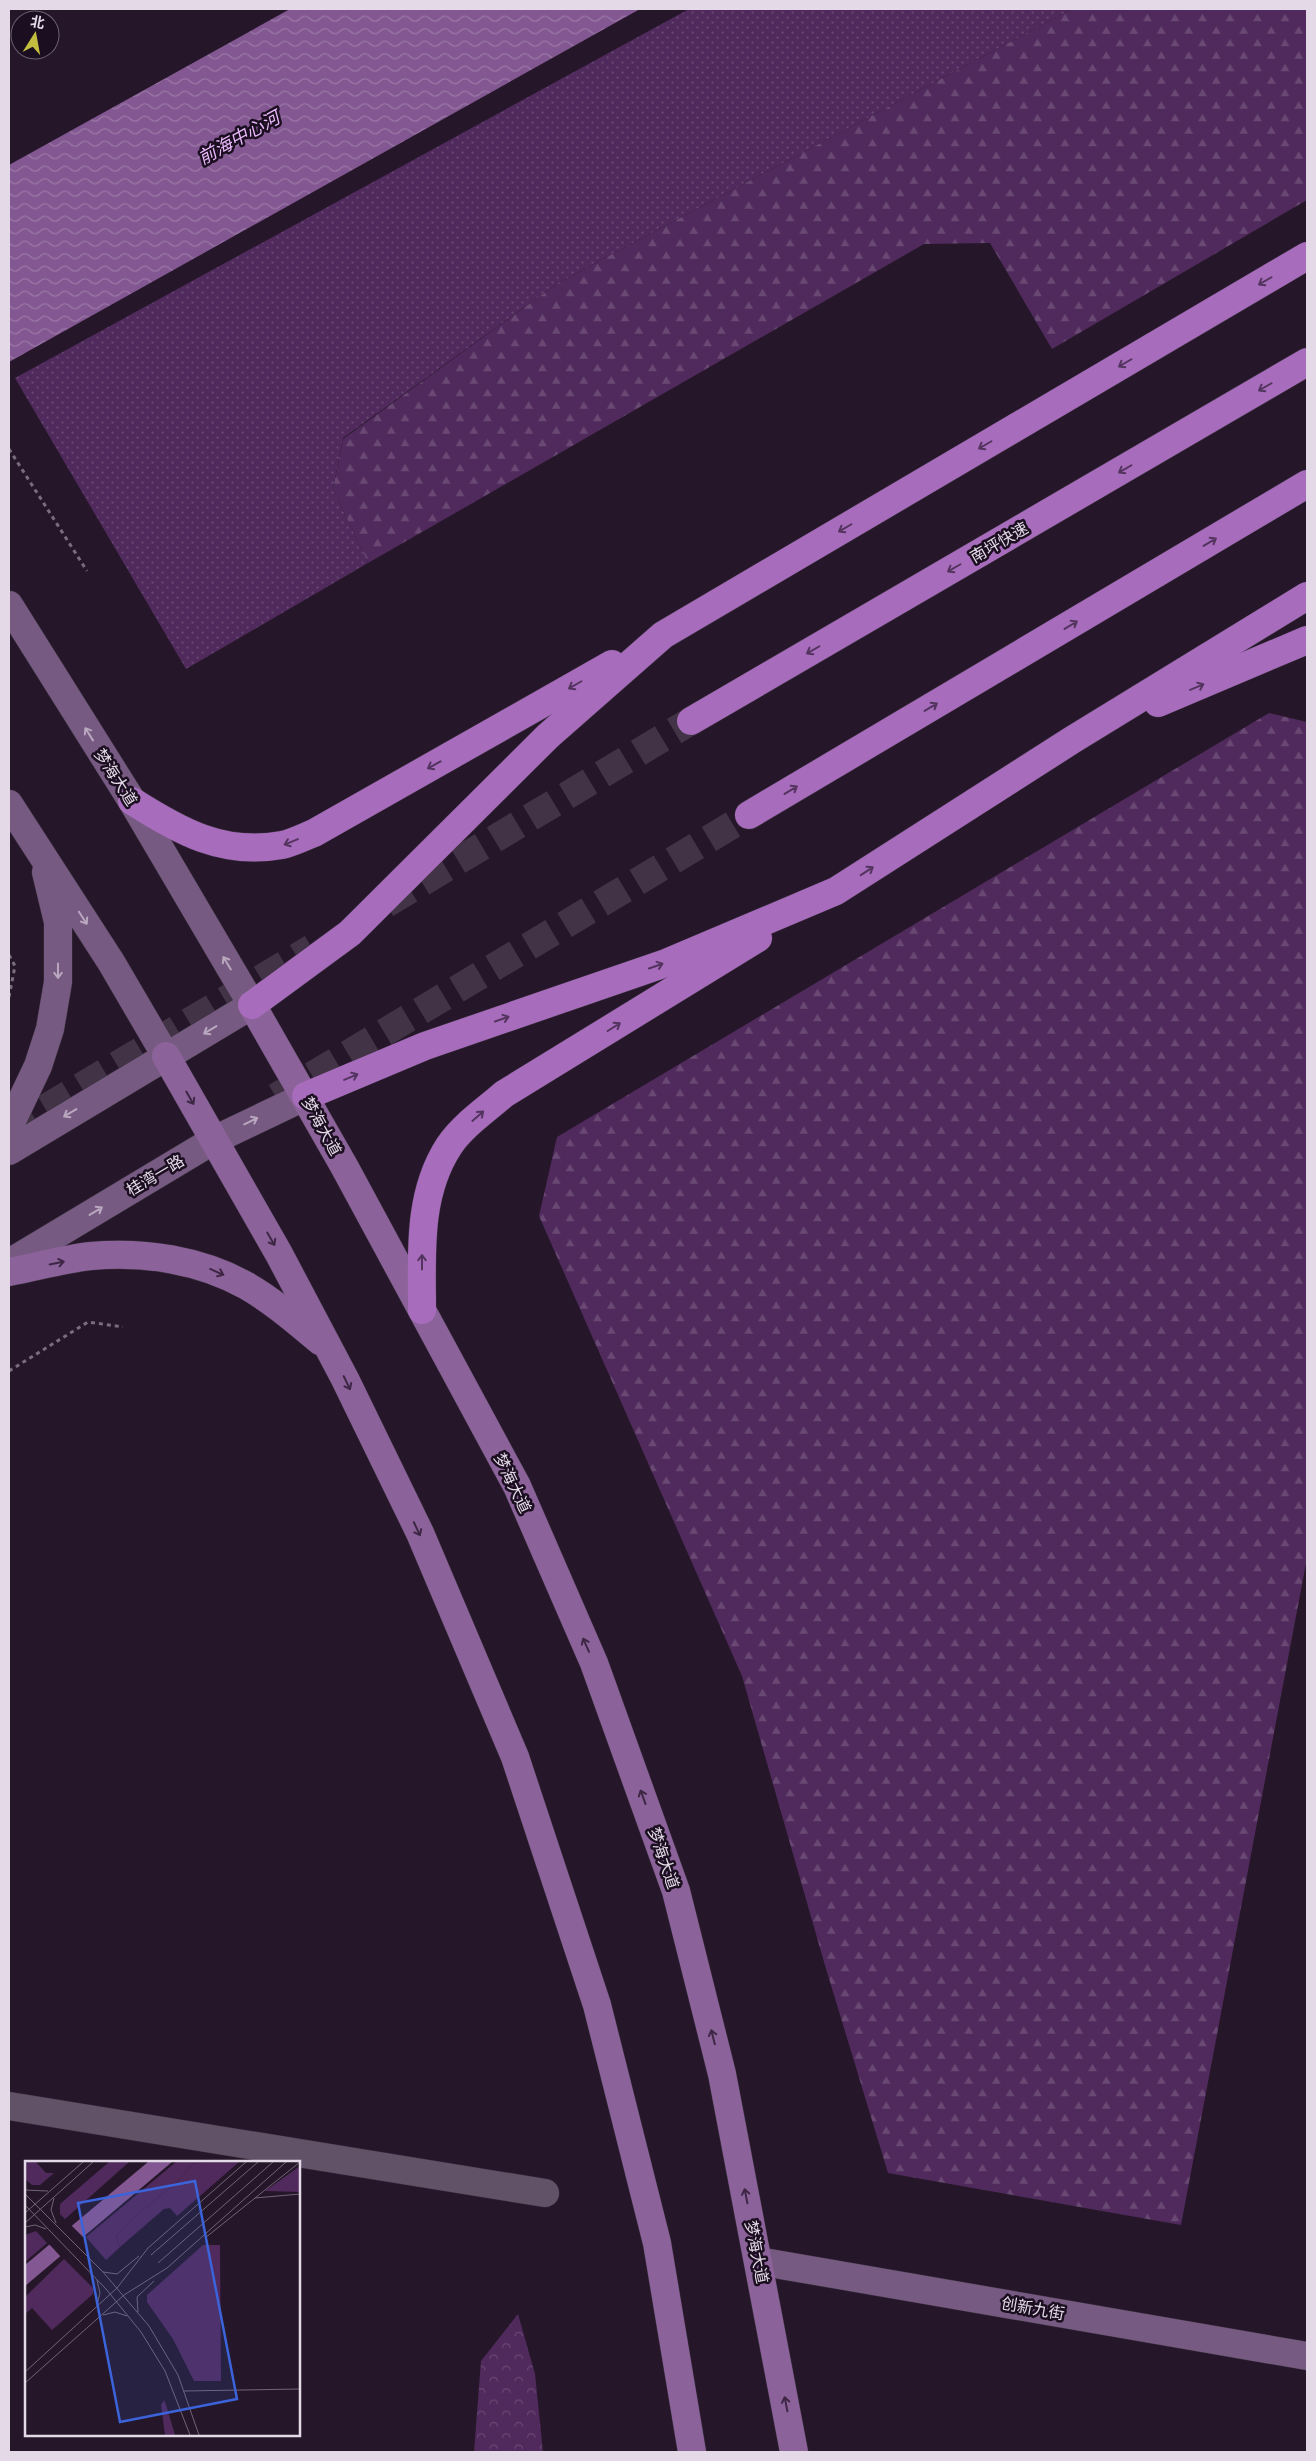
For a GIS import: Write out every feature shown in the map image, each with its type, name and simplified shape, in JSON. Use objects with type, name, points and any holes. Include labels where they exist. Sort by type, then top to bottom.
[{"type":"highway","points":[[132,801],[167,823],[214,844],[245,848],[283,845],[314,833],[663,634],[1307,256]]},
{"type":"highway","name":"南坪快速","points":[[691,721],[1307,362]]},
{"type":"highway","points":[[749,815],[1307,484]]},
{"type":"highway","points":[[422,1310],[422,1232],[428,1193],[436,1170],[449,1145],[473,1120],[504,1094],[836,891],[1072,740],[1307,596]]},
{"type":"highway","points":[[252,1005],[350,933],[548,736],[663,634]]},
{"type":"highway","points":[[1072,740],[1307,640]]},
{"type":"highway","points":[[306,1096],[425,1046],[666,963],[836,891]]},
{"type":"main road","name":"梦海大道","points":[[13,611],[132,801],[306,1096],[524,1504],[594,1663],[676,1890],[722,2074],[794,2452]]},
{"type":"main road","points":[[9,804],[128,988],[279,1254],[329,1348],[420,1534],[515,1757],[597,2005],[657,2243],[692,2452]]},
{"type":"main road","points":[[9,1127],[38,1066],[50,1029],[58,982],[58,922],[42,854]]},
{"type":"main road","points":[[9,1151],[252,1005]]},
{"type":"main road","name":"桂湾一路","points":[[9,1263],[214,1140],[306,1096]]},
{"type":"main road","points":[[9,1272],[91,1256],[134,1256],[175,1260],[211,1269],[247,1286],[283,1310],[329,1348]]},
{"type":"main road","name":"创新九街","points":[[758,2261],[1307,2356]]},
{"type":"street","points":[[9,2106],[545,2194]]},
{"type":"path","points":[[9,449],[87,571]]},
{"type":"path","points":[[9,955],[15,966],[9,997]]},
{"type":"path","points":[[9,1371],[88,1322],[124,1327]]},
{"type":"green space","points":[[689,9],[1072,9],[558,283],[343,438],[333,489],[368,563],[186,669],[15,378]]},
{"type":"green space","points":[[1072,9],[1307,9],[1307,200],[1052,349],[990,243],[924,244],[368,563],[333,489],[343,439],[558,283]]},
{"type":"green space","points":[[1269,713],[1307,722],[1307,1558],[1181,2225],[888,2173],[824,1962],[742,1676],[539,1216],[557,1137]]},
{"type":"green space","points":[[518,2314],[535,2374],[543,2452],[474,2452],[481,2361]]},
{"type":"water","name":"前海中心河","points":[[290,9],[640,9],[9,362],[9,165]]},
{"type":"tunnel","points":[[386,904],[691,721]]},
{"type":"tunnel","points":[[276,1097],[749,815]]},
{"type":"tunnel","points":[[9,1130],[312,948]]}]
